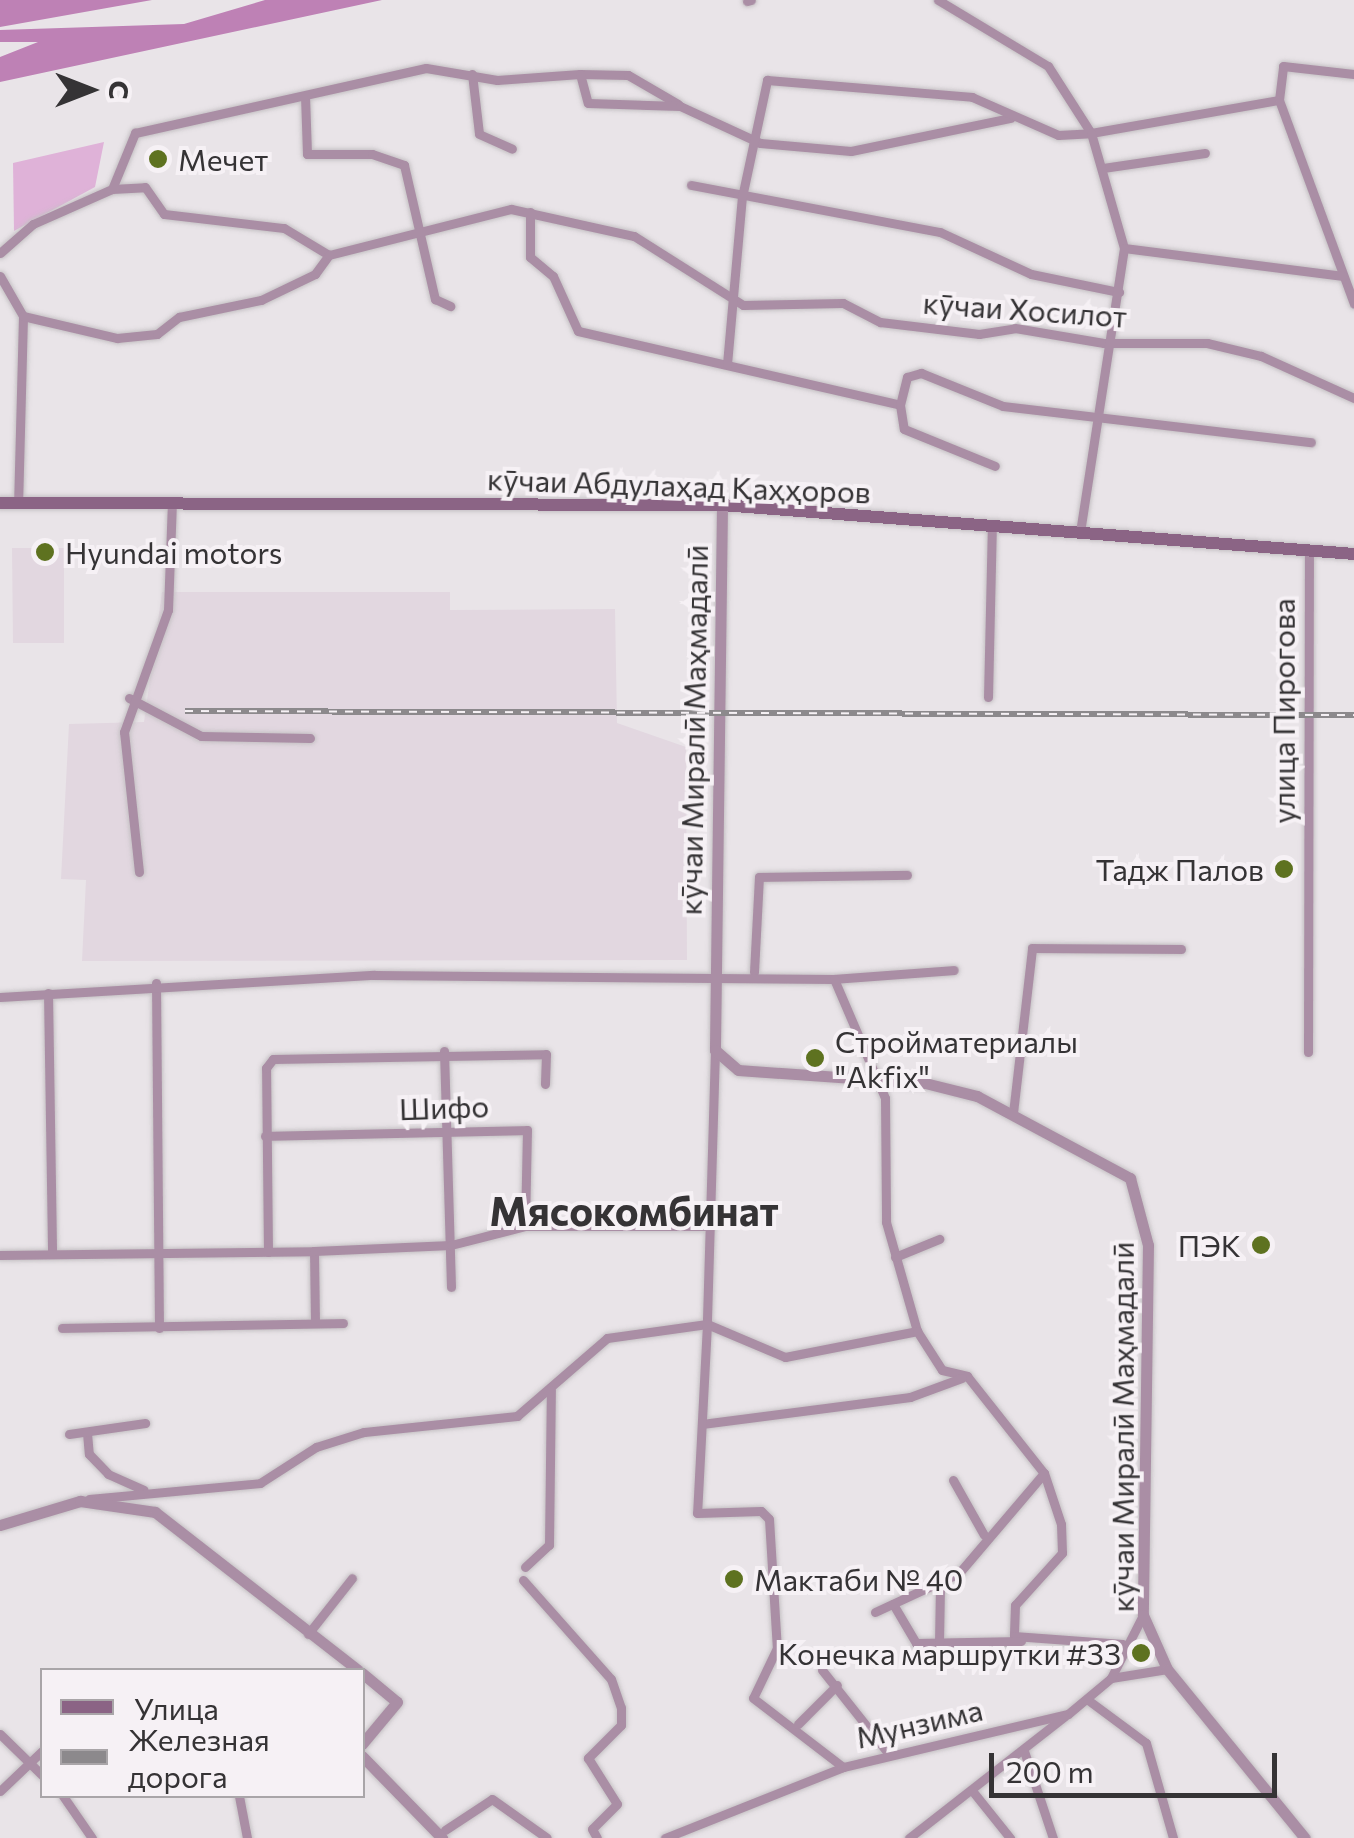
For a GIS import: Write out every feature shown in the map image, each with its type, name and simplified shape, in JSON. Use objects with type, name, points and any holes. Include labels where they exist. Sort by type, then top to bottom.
[{"type":"main road","name":"кӯчаи Абдулаҳад Қаҳҳоров","points":[[0,503],[722,505],[1354,554]]},
{"type":"street","points":[[938,0],[1048,66],[1091,133],[1103,168],[1124,248],[1091,418],[1080,531]]},
{"type":"street","points":[[1354,74],[1283,66],[1279,100],[1354,304]]},
{"type":"street","points":[[112,188],[134,133],[426,68],[538,81],[580,74],[640,78],[680,106],[760,144],[864,152],[1012,118]]},
{"type":"street","points":[[472,74],[479,134],[512,149]]},
{"type":"street","points":[[580,74],[588,103],[680,106]]},
{"type":"street","points":[[727,364],[742,197],[760,144],[768,80],[972,97],[1012,118],[1058,135],[1091,133],[1279,100]]},
{"type":"street","points":[[306,96],[308,154],[398,158],[435,298],[450,306]]},
{"type":"street","points":[[1103,168],[1205,153]]},
{"type":"street","points":[[691,186],[940,232],[1031,274],[1118,292]]},
{"type":"street","points":[[0,253],[32,224],[112,188],[145,187],[164,214],[284,228],[329,255]]},
{"type":"street","name":"кӯчаи Хосилот","points":[[23,316],[117,338],[157,334],[179,317],[261,300],[315,274],[329,255],[500,208],[634,236],[748,305],[843,303],[894,324],[1022,328],[1104,344],[1243,351],[1354,398]]},
{"type":"street","points":[[530,212],[530,257],[553,276],[570,326],[900,406]]},
{"type":"street","points":[[1124,248],[1343,276]]},
{"type":"street","points":[[0,276],[23,316],[18,502]]},
{"type":"street","points":[[994,466],[904,428],[900,406],[907,377],[921,373],[1003,406],[1050,404],[1091,418],[1181,420],[1311,442]]},
{"type":"street","points":[[139,872],[127,826],[129,698],[168,610],[172,502]]},
{"type":"street","name":"кӯчаи Миралӣ Маҳмадалӣ","points":[[722,505],[715,1050],[738,1070],[925,1082],[1014,1113],[1108,1160],[1145,1207],[1143,1615],[1166,1669],[1305,1838]]},
{"type":"street","points":[[988,696],[992,525]]},
{"type":"street","name":"улица Пирогова","points":[[1308,1052],[1309,550]]},
{"type":"street","points":[[129,698],[200,736],[310,738]]},
{"type":"street","points":[[754,972],[759,877],[906,875]]},
{"type":"street","points":[[1014,1113],[1032,948],[1181,949]]},
{"type":"street","points":[[0,997],[156,983],[714,972],[834,979],[954,970]]},
{"type":"street","points":[[834,979],[878,1080],[895,1257],[917,1331],[942,1370],[966,1376],[1044,1474],[1062,1553],[1014,1605],[1014,1636],[1024,1641]]},
{"type":"street","points":[[156,983],[158,1328]]},
{"type":"street","points":[[48,992],[52,1252]]},
{"type":"street","points":[[715,1050],[697,1513],[761,1511],[769,1519],[777,1648],[753,1698],[798,1724],[843,1767]]},
{"type":"street","points":[[268,1252],[266,1136],[273,1059],[444,1051],[546,1054],[545,1084]]},
{"type":"street","points":[[444,1051],[451,1287]]},
{"type":"street","name":"Шифо","points":[[266,1136],[530,1133],[525,1226]]},
{"type":"street","points":[[0,1255],[314,1251],[451,1245],[525,1226],[710,1226]]},
{"type":"street","points":[[895,1257],[940,1239]]},
{"type":"street","points":[[314,1251],[316,1323]]},
{"type":"street","points":[[62,1328],[343,1323]]},
{"type":"street","points":[[0,1524],[80,1501],[146,1491],[260,1483],[316,1447],[364,1432],[516,1416],[551,1390],[607,1338],[707,1324],[785,1358],[917,1331]]},
{"type":"street","points":[[702,1424],[910,1397],[966,1376]]},
{"type":"street","points":[[525,1567],[549,1546],[551,1390]]},
{"type":"street","points":[[69,1434],[145,1424]]},
{"type":"street","points":[[87,1433],[89,1454],[108,1474],[146,1491]]},
{"type":"street","points":[[875,1612],[940,1584],[984,1535],[1009,1520],[1044,1474]]},
{"type":"street","points":[[953,1480],[984,1535]]},
{"type":"street","points":[[80,1501],[128,1504],[181,1525],[306,1636],[354,1668]]},
{"type":"street","points":[[306,1636],[352,1578]]},
{"type":"street","points":[[523,1580],[611,1678],[621,1708],[621,1725],[588,1758],[617,1804],[592,1829],[597,1838]]},
{"type":"street","points":[[939,1643],[940,1584]]},
{"type":"street","points":[[893,1604],[911,1641],[1123,1644]]},
{"type":"street","name":"Мунзима","points":[[665,1838],[888,1753],[1068,1714],[1110,1678],[1123,1644],[1143,1615]]},
{"type":"street","points":[[1110,1678],[1166,1669]]},
{"type":"street","points":[[822,1670],[888,1753]]},
{"type":"street","points":[[365,1676],[397,1702],[365,1740]]},
{"type":"street","points":[[798,1724],[837,1685]]},
{"type":"street","points":[[1088,1700],[1146,1743],[1173,1838]]},
{"type":"street","points":[[910,1838],[974,1793],[1068,1714]]},
{"type":"street","points":[[0,1734],[40,1774]]},
{"type":"street","points":[[1024,1751],[1053,1838]]},
{"type":"street","points":[[0,1792],[40,1752]]},
{"type":"street","points":[[365,1759],[444,1834],[492,1799],[546,1838]]},
{"type":"street","points":[[974,1793],[1010,1838]]},
{"type":"street","points":[[64,1798],[92,1838]]},
{"type":"street","points":[[239,1798],[247,1838]]},
{"type":"shaded area","points":[[0,0],[152,0],[0,27]]},
{"type":"shaded area","points":[[265,0],[382,0],[0,82],[0,57],[38,42],[0,42],[0,30],[184,24]]},
{"type":"shaded area","points":[[104,142],[95,187],[14,231],[13,163]]},
{"type":"shaded area","name":"Hyundai motors","points":[[12,548],[64,548],[64,643],[13,643]]},
{"type":"shaded area","points":[[162,592],[450,592],[450,610],[615,609],[617,723],[686,747],[687,960],[82,961],[86,880],[61,879],[69,724],[144,722]]},
{"type":"railway","points":[[185,711],[1354,715]]},
{"type":"place","name":"Мечет","points":[[158,159]]},
{"type":"place","name":"Hyundai motors","points":[[45,552]]},
{"type":"place","name":"Тадж Палов","points":[[1284,869]]},
{"type":"place","name":"Стройматериалы \"Akfix\"","points":[[815,1058]]},
{"type":"place","name":"ПЭК","points":[[1261,1245]]},
{"type":"place","name":"Мактаби № 40","points":[[734,1579]]},
{"type":"place","name":"Конечка маршрутки #33","points":[[1141,1653]]},
{"type":"district","name":"Мясокомбинат","points":[[634,1210]]}]
